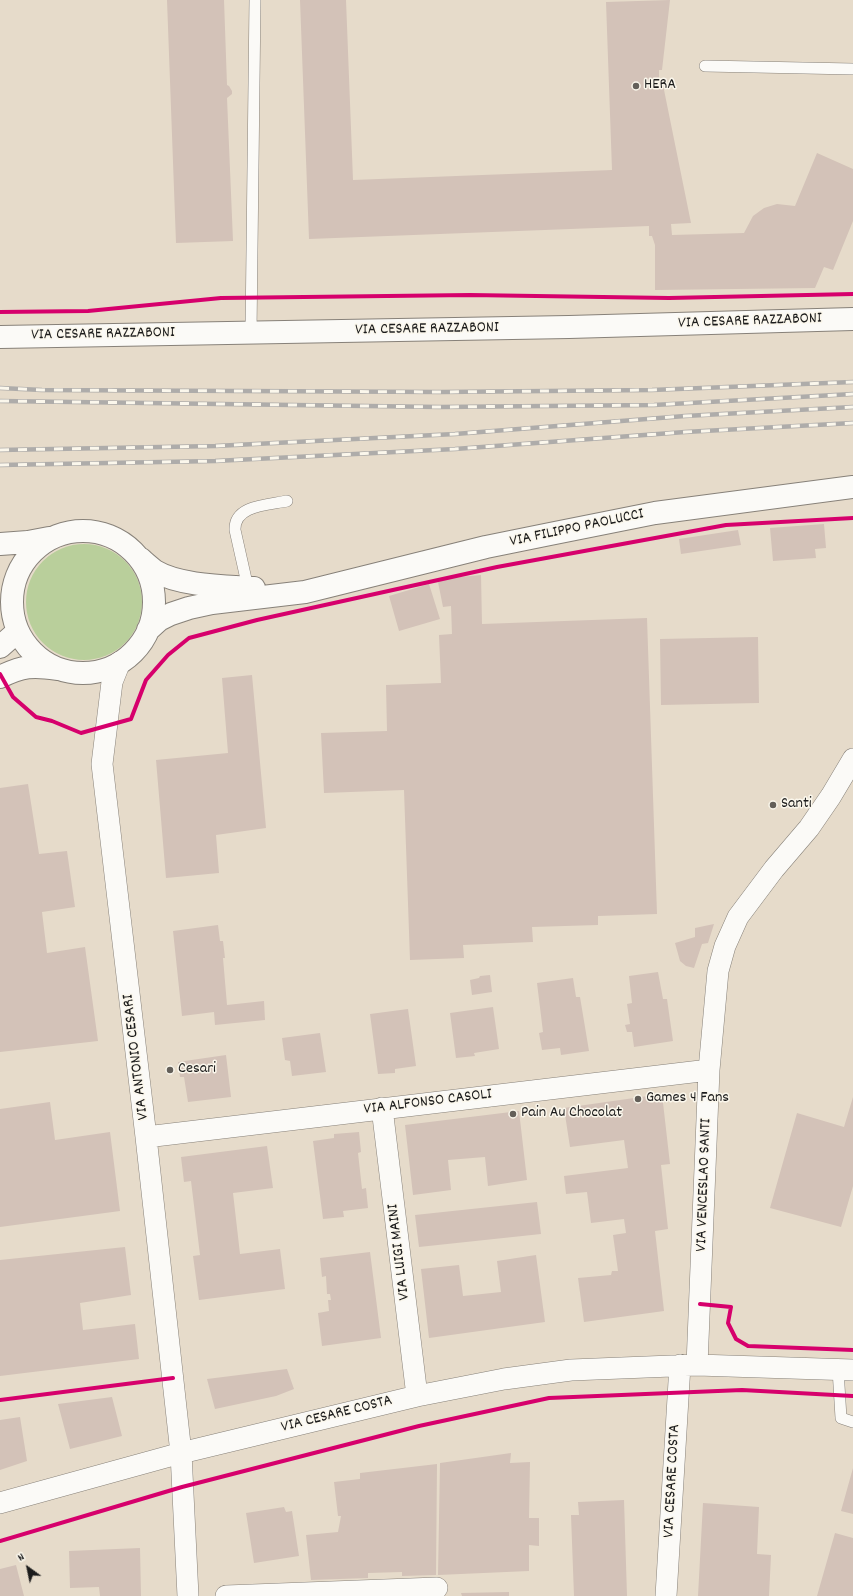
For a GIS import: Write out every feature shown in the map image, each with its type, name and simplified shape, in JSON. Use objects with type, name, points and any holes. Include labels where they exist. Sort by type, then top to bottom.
[{"type":"street","name":"VIA CESARE RAZZABONI","points":[[0,337],[561,327],[853,319]]},
{"type":"street","name":"VIA FILIPPO PAOLUCCI","points":[[148,630],[165,617],[189,608],[212,603],[305,592],[486,548],[655,513],[853,487]]},
{"type":"street","points":[[0,544],[28,542],[66,533],[84,531],[101,533],[118,540],[136,555],[144,565],[151,581],[154,599],[152,617],[148,630],[135,650],[120,662],[103,670],[86,673],[69,672],[53,666],[39,658],[27,645],[16,622],[6,595],[0,586]]},
{"type":"street","points":[[0,647],[16,622],[12,597],[14,586],[23,564],[34,550],[49,540],[66,533]]},
{"type":"street","name":"VIA FILIPPO PAOLUCCI","points":[[136,555],[156,571],[179,580],[207,585],[305,592]]},
{"type":"street","name":"VIA ANTONIO CESARI","points":[[120,662],[112,682],[102,764],[146,1137],[181,1453],[188,1596]]},
{"type":"street","points":[[0,677],[20,668],[37,666],[62,669]]},
{"type":"street","name":"VIA VENCESLAO SANTI","points":[[689,1365],[709,1070],[718,971],[725,946],[738,917],[774,869],[809,828],[831,796],[853,759]]},
{"type":"street","name":"VIA ALFONSO CASOLI","points":[[146,1137],[709,1070]]},
{"type":"street","name":"VIA LUIGI MAINI","points":[[382,1108],[417,1396]]},
{"type":"street","name":"VIA CESARE COSTA","points":[[0,1503],[181,1453],[417,1396],[504,1379],[571,1370],[689,1365],[845,1369]]},
{"type":"street","name":"VIA CESARE COSTA","points":[[666,1596],[689,1365]]},
{"type":"street","points":[[226,1596],[437,1588]]},
{"type":"lane","points":[[251,333],[255,0]]},
{"type":"lane","points":[[705,66],[853,69]]},
{"type":"lane","points":[[248,588],[235,522],[240,515],[248,509],[287,501]]},
{"type":"lane","points":[[845,1369],[841,1418],[853,1422]]},
{"type":"green space","points":[[84,544],[106,548],[125,561],[138,580],[142,602],[138,624],[125,643],[106,656],[84,660],[62,656],[43,643],[30,624],[26,602],[30,580],[43,561],[62,548]]},
{"type":"building","points":[[167,0],[224,0],[227,85],[232,91],[232,94],[227,98],[233,241],[176,243]]},
{"type":"building","points":[[300,0],[346,0],[353,180],[612,170],[606,2],[670,0],[662,70],[659,70],[659,80],[662,80],[691,223],[671,224],[672,235],[744,233],[753,216],[764,208],[777,204],[795,206],[817,153],[853,169],[853,221],[833,270],[824,267],[815,288],[655,290],[655,245],[652,236],[649,236],[649,226],[309,239]]},
{"type":"building","points":[[824,524],[826,548],[815,549],[816,558],[773,561],[770,528]]},
{"type":"building","points":[[738,530],[741,545],[681,554],[679,539]]},
{"type":"building","points":[[481,575],[482,624],[647,618],[657,914],[598,916],[598,925],[532,927],[533,942],[463,945],[464,958],[410,960],[404,790],[324,793],[321,733],[387,731],[386,685],[441,683],[439,635],[452,634],[451,606],[443,607],[438,582],[450,578]]},
{"type":"building","points":[[429,584],[440,619],[399,631],[389,596]]},
{"type":"building","points":[[758,637],[759,703],[661,705],[660,639]]},
{"type":"building","points":[[252,675],[266,828],[216,835],[219,873],[166,878],[156,760],[228,753],[222,678]]},
{"type":"building","points":[[28,784],[39,854],[67,851],[75,907],[42,912],[47,953],[85,947],[98,1041],[0,1052],[0,788]]},
{"type":"building","points":[[714,924],[708,943],[702,944],[694,968],[686,966],[680,961],[675,943],[695,937],[695,928]]},
{"type":"building","points":[[218,925],[220,941],[223,941],[225,958],[223,958],[227,1005],[264,1001],[265,1020],[215,1025],[214,1012],[182,1016],[173,931]]},
{"type":"building","points":[[658,972],[663,999],[667,999],[673,1041],[634,1047],[632,1032],[627,1032],[625,1025],[630,1024],[627,1004],[632,1003],[629,976]]},
{"type":"building","points":[[490,975],[492,992],[472,995],[470,980],[479,978],[480,976]]},
{"type":"building","points":[[573,978],[576,997],[580,997],[589,1051],[561,1055],[560,1048],[542,1050],[539,1033],[543,1032],[537,983]]},
{"type":"building","points":[[493,1007],[499,1049],[474,1053],[475,1056],[456,1058],[450,1013]]},
{"type":"building","points":[[408,1009],[416,1066],[395,1069],[395,1073],[378,1074],[370,1014]]},
{"type":"building","points":[[320,1033],[326,1072],[292,1076],[290,1061],[285,1060],[282,1038]]},
{"type":"building","points":[[226,1055],[231,1097],[188,1102],[184,1077],[180,1077],[178,1062]]},
{"type":"building","points":[[662,1094],[670,1164],[661,1165],[668,1229],[655,1231],[664,1311],[584,1322],[578,1278],[611,1275],[612,1271],[618,1271],[613,1235],[626,1233],[624,1219],[591,1223],[587,1192],[566,1194],[564,1176],[628,1168],[624,1140],[570,1147],[564,1108]]},
{"type":"building","points":[[853,1097],[853,1186],[841,1227],[770,1208],[797,1113],[844,1127]]},
{"type":"building","points":[[50,1102],[55,1140],[110,1132],[120,1211],[0,1227],[0,1109]]},
{"type":"building","points":[[519,1111],[527,1180],[488,1186],[485,1157],[448,1160],[451,1190],[413,1195],[405,1125]]},
{"type":"building","points":[[359,1132],[361,1152],[358,1153],[362,1189],[366,1188],[368,1208],[343,1211],[344,1217],[323,1219],[313,1141],[334,1138],[334,1134]]},
{"type":"building","points":[[267,1146],[273,1188],[233,1193],[240,1254],[280,1249],[285,1289],[199,1300],[193,1256],[200,1255],[191,1181],[184,1182],[181,1157]]},
{"type":"building","points":[[537,1202],[541,1234],[419,1247],[415,1215]]},
{"type":"building","points":[[125,1247],[131,1295],[80,1303],[83,1330],[135,1324],[139,1359],[0,1376],[0,1260]]},
{"type":"building","points":[[370,1252],[381,1338],[322,1346],[318,1313],[329,1311],[328,1300],[331,1300],[330,1294],[327,1294],[326,1276],[322,1277],[320,1258]]},
{"type":"building","points":[[536,1255],[545,1322],[429,1338],[421,1269],[459,1265],[463,1296],[501,1292],[497,1261]]},
{"type":"building","points":[[287,1369],[294,1389],[276,1396],[215,1409],[207,1379]]},
{"type":"building","points":[[112,1397],[122,1436],[70,1449],[58,1404]]},
{"type":"building","points":[[20,1417],[27,1461],[0,1470],[0,1420]]},
{"type":"building","points":[[511,1453],[510,1463],[530,1462],[529,1518],[539,1518],[539,1546],[529,1545],[529,1571],[438,1575],[440,1463]]},
{"type":"building","points":[[437,1464],[436,1575],[402,1576],[402,1572],[368,1573],[368,1578],[311,1580],[306,1535],[338,1532],[341,1516],[338,1516],[334,1482],[360,1479],[360,1473]]},
{"type":"building","points":[[853,1468],[853,1514],[841,1511]]},
{"type":"building","points":[[624,1500],[627,1596],[574,1596],[571,1515],[579,1515],[578,1502]]},
{"type":"building","points":[[703,1503],[759,1507],[757,1554],[771,1555],[769,1596],[698,1596]]},
{"type":"building","points":[[284,1507],[286,1512],[292,1511],[299,1556],[254,1563],[246,1513]]},
{"type":"building","points":[[835,1533],[853,1538],[853,1596],[817,1596]]},
{"type":"building","points":[[140,1548],[141,1596],[100,1596],[99,1587],[70,1588],[69,1551]]},
{"type":"building","points":[[16,1565],[24,1596],[0,1596],[0,1569]]},
{"type":"building","points":[[509,1592],[509,1596],[462,1596],[461,1593]]},
{"type":"railway","points":[[0,388],[42,390],[441,392],[652,390],[853,382]]},
{"type":"railway","points":[[0,401],[440,407],[654,405],[853,394]]},
{"type":"railway","points":[[0,450],[215,446],[455,434],[685,416],[853,407]]},
{"type":"railway","points":[[0,465],[215,461],[455,449],[685,432],[853,423]]},
{"type":"cycle path","points":[[0,312],[88,311],[221,298],[470,295],[669,298],[853,294]]},
{"type":"cycle path","points":[[0,674],[13,697],[36,717],[52,721],[81,733],[131,719],[146,680],[168,655],[189,638],[257,620],[497,567],[726,525],[853,518]]},
{"type":"cycle path","points":[[700,1304],[731,1307],[728,1323],[736,1339],[748,1346],[853,1350]]},
{"type":"cycle path","points":[[0,1400],[173,1378]]},
{"type":"cycle path","points":[[0,1541],[182,1487],[419,1426],[549,1398],[742,1390],[853,1396]]},
{"type":"place","name":"HERA","points":[[636,86]]},
{"type":"place","name":"Santi","points":[[773,805]]},
{"type":"place","name":"Cesari","points":[[170,1070]]},
{"type":"place","name":"Games 4 Fans","points":[[638,1099]]},
{"type":"place","name":"Pain Au Chocolat","points":[[513,1114]]}]
